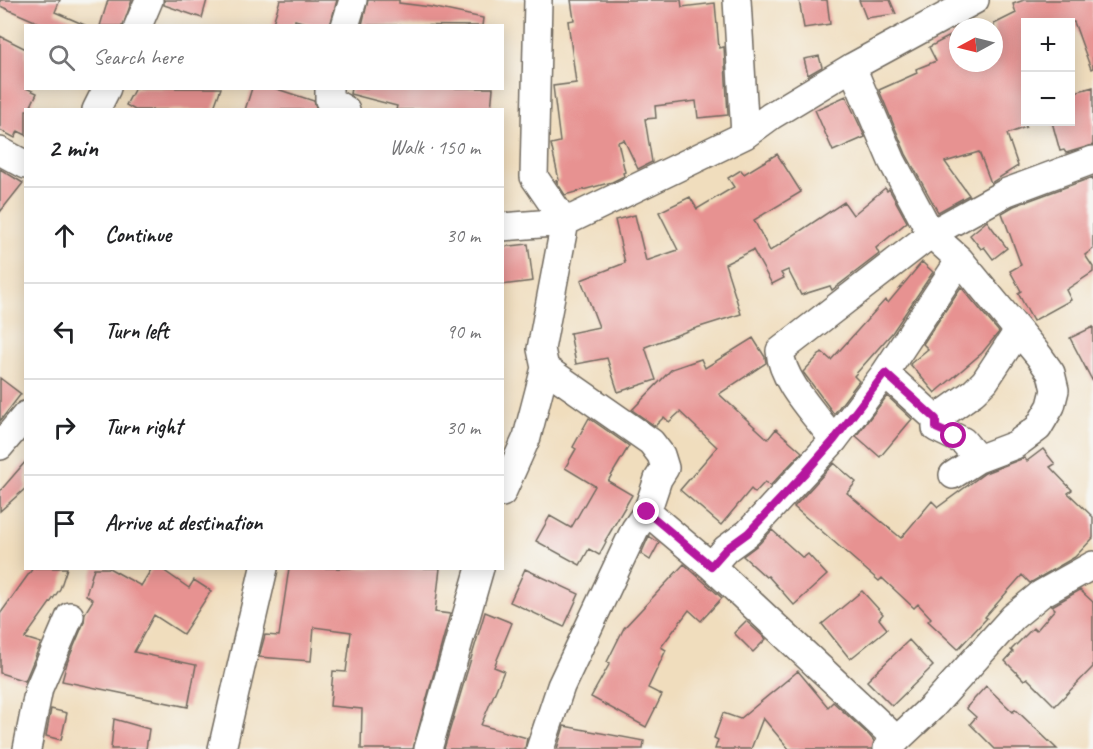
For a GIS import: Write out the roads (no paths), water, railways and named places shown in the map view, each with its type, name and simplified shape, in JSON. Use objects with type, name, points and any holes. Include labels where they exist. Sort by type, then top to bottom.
[{"type":"street","points":[[139,24],[149,0]]},
{"type":"street","points":[[346,24],[353,0]]},
{"type":"street","points":[[504,488],[527,436],[545,368],[542,349],[564,222],[534,177],[538,0]]},
{"type":"street","points":[[737,0],[745,135]]},
{"type":"street","points":[[504,227],[564,222],[745,135],[771,116],[852,67],[975,0]]},
{"type":"street","points":[[852,67],[892,161],[931,234],[960,260],[1051,373],[1055,390],[1051,406],[1038,428],[1015,445],[978,459],[953,475]]},
{"type":"street","points":[[97,108],[106,90]]},
{"type":"street","points":[[329,90],[329,100],[343,108]]},
{"type":"street","points":[[0,151],[24,164]]},
{"type":"street","points":[[834,440],[789,379],[781,363],[780,351],[931,234],[1007,192],[1093,160]]},
{"type":"street","points":[[711,566],[726,549],[748,533],[834,440],[885,373],[960,260]]},
{"type":"street","points":[[936,419],[974,392],[985,381],[1018,331]]},
{"type":"street","points":[[540,749],[561,686],[631,538],[647,512],[658,479],[665,468],[661,455],[651,442],[545,368]]},
{"type":"street","points":[[885,373],[936,419],[936,428],[963,441],[978,459]]},
{"type":"street","points":[[0,446],[24,417]]},
{"type":"street","points":[[647,512],[711,566],[892,745],[932,706],[1013,617],[1041,594],[1093,565]]},
{"type":"street","points":[[222,749],[264,570]]},
{"type":"street","points":[[428,749],[479,570]]},
{"type":"street","points":[[27,749],[39,688],[70,616]]}]
